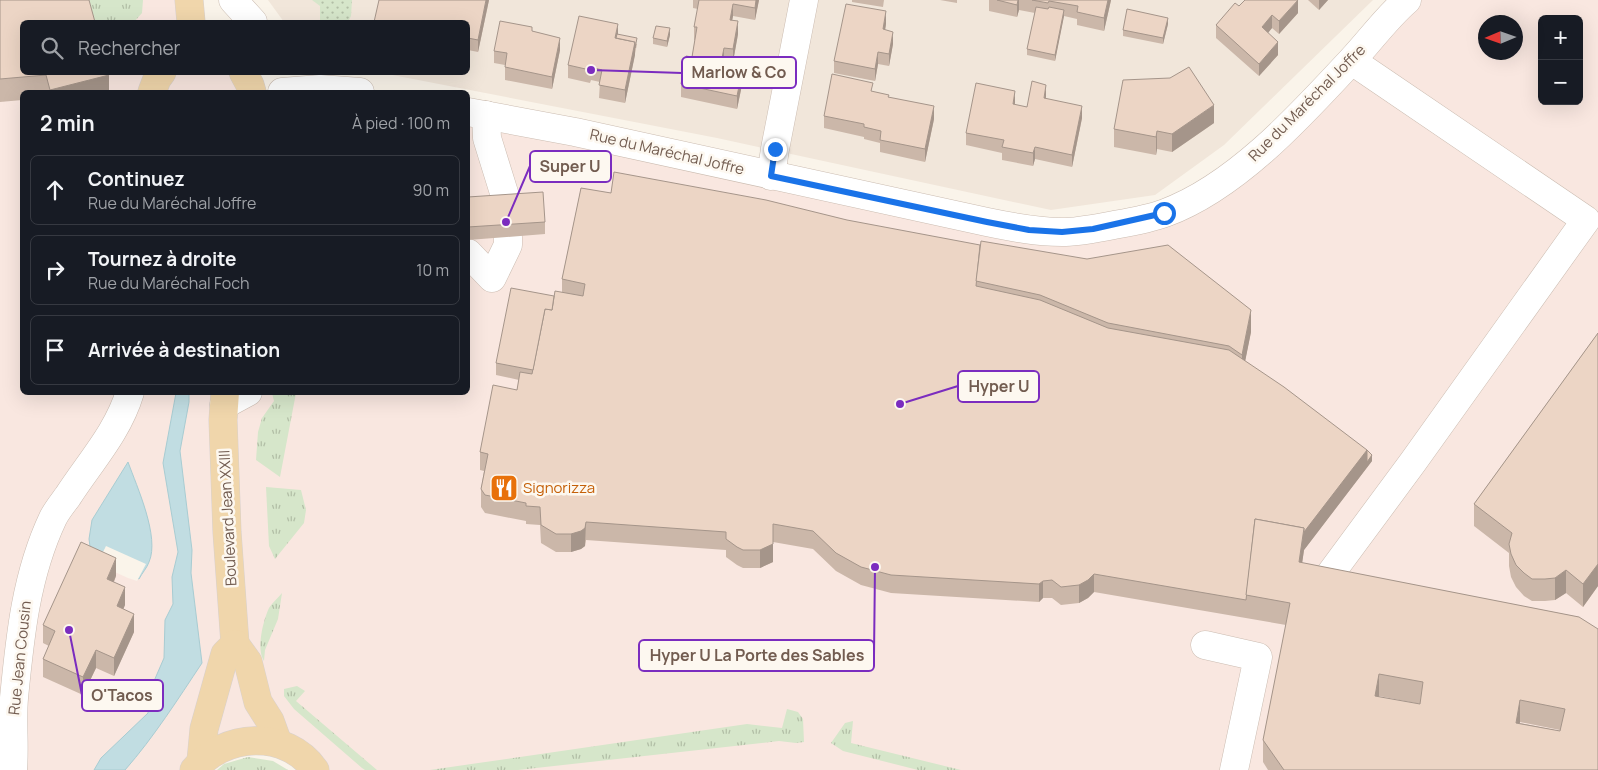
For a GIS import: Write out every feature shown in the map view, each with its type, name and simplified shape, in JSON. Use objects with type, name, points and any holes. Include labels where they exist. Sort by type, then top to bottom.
[{"type":"main road","points":[[189,0],[191,20]]},
{"type":"main road","points":[[153,90],[160,75]]},
{"type":"main road","points":[[244,75],[251,90]]},
{"type":"main road","name":"Boulevard Jean XXIII","points":[[225,399],[223,420],[227,532],[235,644]]},
{"type":"main road","points":[[198,765],[204,729],[225,654],[235,644],[248,662],[258,702],[270,721],[278,744]]},
{"type":"main road","points":[[198,765],[218,749],[237,742],[257,740],[278,744],[296,752],[315,770]]},
{"type":"street","points":[[233,0],[251,20]]},
{"type":"street","points":[[771,176],[804,0]]},
{"type":"street","name":"Rue du Maréchal Joffre","points":[[477,113],[575,132],[771,176],[1029,230],[1062,232],[1093,229],[1164,213],[1186,204],[1234,173],[1266,148],[1352,61],[1407,0]]},
{"type":"street","points":[[1309,621],[1314,596],[1413,462],[1586,220],[1352,61]]},
{"type":"street","points":[[290,90],[325,81],[354,90]]},
{"type":"street","points":[[477,113],[505,196],[506,207]]},
{"type":"street","points":[[470,255],[492,278],[508,244],[508,237]]},
{"type":"street","name":"Rue Jean Cousin","points":[[13,770],[15,752],[14,698],[21,624],[27,593],[40,548],[54,516],[88,465],[111,436],[129,395]]},
{"type":"street","points":[[225,399],[238,395]]},
{"type":"street","points":[[1205,645],[1258,657],[1236,768]]},
{"type":"shaded area","points":[[0,0],[190,0],[191,20],[20,20],[20,75],[243,75],[251,90],[20,90],[20,395],[470,395],[470,112],[1029,230],[1186,204],[1407,0],[1598,0],[1598,770],[315,770],[278,743],[194,770],[0,770]]},
{"type":"shaded area","points":[[268,0],[1373,0],[1224,145],[1155,195],[1051,210],[717,138],[392,75],[470,75],[470,20],[283,20]]},
{"type":"green space","points":[[89,0],[143,0],[142,13],[136,20],[94,20]]},
{"type":"green space","points":[[312,0],[352,0],[351,16],[349,20],[320,20],[320,6]]},
{"type":"green space","points":[[272,395],[296,395],[280,477],[256,460],[258,432],[262,418],[274,401]]},
{"type":"green space","points":[[266,487],[301,490],[306,510],[304,523],[275,559],[269,546]]},
{"type":"green space","points":[[282,593],[278,619],[265,650],[264,661],[260,642],[261,635],[269,608]]},
{"type":"green space","points":[[297,686],[305,691],[296,701],[377,770],[365,770],[362,768],[294,709],[284,696],[284,689]]},
{"type":"green space","points":[[787,709],[798,712],[803,719],[804,742],[779,741],[518,770],[430,770],[747,724],[782,728]]},
{"type":"green space","points":[[853,721],[851,743],[961,770],[918,770],[843,751],[831,743],[845,723]]},
{"type":"green space","points":[[248,757],[273,761],[288,770],[217,770],[224,764]]},
{"type":"water","points":[[176,395],[189,395],[180,451],[192,550],[191,573],[202,663],[156,731],[125,770],[94,770],[101,758],[148,713],[151,688],[164,658],[165,620],[173,604],[172,577],[178,552],[163,463]]},
{"type":"water","points":[[128,462],[142,498],[152,539],[152,552],[149,562],[139,579],[91,554],[89,539],[92,520]]},
{"type":"pier","points":[[106,546],[146,564],[137,581],[93,562],[100,558]]},
{"type":"building","points":[[0,0],[89,0],[94,20],[20,20],[20,75],[46,75],[0,79]]},
{"type":"building","points":[[379,0],[486,0],[478,40],[470,38],[470,20],[374,20]]},
{"type":"building","points":[[699,0],[756,0],[755,8],[733,4],[730,20],[738,21],[733,49],[724,48],[721,63],[743,67],[737,96],[681,84],[686,56],[692,57],[697,27],[694,27]]},
{"type":"building","points":[[997,0],[1018,0],[1017,5]]},
{"type":"building","points":[[1032,0],[1108,0],[1104,18],[1077,12],[1078,6]]},
{"type":"building","points":[[1245,0],[1298,0],[1279,21],[1272,15],[1262,27],[1278,42],[1259,64],[1216,25],[1235,3],[1239,6]]},
{"type":"building","points":[[846,4],[886,11],[883,29],[893,32],[889,54],[878,52],[875,69],[834,61]]},
{"type":"building","points":[[1036,7],[1064,10],[1055,55],[1027,49]]},
{"type":"building","points":[[1127,9],[1168,18],[1163,38],[1123,30]]},
{"type":"building","points":[[579,16],[618,24],[615,38],[635,42],[625,90],[599,85],[602,70],[591,67],[590,70],[568,65]]},
{"type":"building","points":[[500,21],[532,27],[532,31],[560,38],[552,77],[505,67],[507,53],[494,51]]},
{"type":"building","points":[[656,26],[670,28],[667,41],[653,38]]},
{"type":"building","points":[[617,34],[637,38],[635,48],[635,42],[616,38]]},
{"type":"building","points":[[1189,67],[1214,105],[1172,134],[1157,131],[1156,137],[1114,129],[1123,80],[1170,78]]},
{"type":"building","points":[[832,74],[873,83],[871,91],[889,95],[888,97],[934,106],[925,149],[880,140],[881,131],[864,127],[864,124],[824,116]]},
{"type":"building","points":[[46,75],[109,75],[50,90]]},
{"type":"building","points":[[1032,81],[1046,85],[1044,98],[1082,106],[1072,155],[1035,147],[1033,153],[1002,147],[1004,140],[966,133],[976,83],[1015,91],[1013,104],[1027,107]]},
{"type":"building","points":[[614,172],[766,200],[847,220],[980,245],[976,286],[1040,300],[1108,328],[1229,350],[1284,387],[1367,450],[1304,532],[1304,528],[1255,519],[1246,600],[1094,574],[1079,585],[1061,587],[1052,580],[1043,581],[1039,584],[891,575],[861,567],[836,553],[813,531],[773,524],[773,544],[760,550],[743,550],[737,547],[726,539],[726,532],[586,522],[585,528],[581,531],[571,534],[556,534],[541,525],[540,507],[526,506],[526,503],[485,495],[481,489],[488,454],[480,452],[493,385],[517,390],[520,372],[532,374],[545,309],[552,310],[555,291],[583,296],[585,284],[562,279],[581,188],[611,193]]},
{"type":"building","points":[[543,192],[545,222],[470,227],[470,197]]},
{"type":"building","points":[[981,241],[1087,259],[1168,245],[1251,310],[1242,355],[1229,346],[1108,323],[1040,295],[976,281]]},
{"type":"building","points":[[511,288],[554,296],[552,310],[545,309],[533,370],[496,363]]},
{"type":"building","points":[[1598,333],[1598,564],[1583,584],[1566,570],[1555,578],[1532,579],[1516,565],[1511,554],[1509,544],[1512,533],[1474,504]]},
{"type":"building","points":[[1367,450],[1372,455],[1367,462]]},
{"type":"building","points":[[1255,519],[1304,528],[1299,562],[1579,617],[1598,629],[1598,770],[1284,770],[1263,740],[1290,603],[1246,595]],"holes":[[[1379,674],[1423,682],[1420,704],[1375,696]],[[1520,700],[1565,709],[1560,731],[1516,723]]]},
{"type":"building","points":[[81,542],[116,558],[107,579],[125,587],[117,606],[134,614],[114,658],[96,650],[83,677],[43,659],[55,631],[43,625]]},
{"type":"place","name":"Marlow & Co","points":[[591,70]]},
{"type":"place","name":"Super U","points":[[506,222]]},
{"type":"place","name":"Hyper U","points":[[900,404]]},
{"type":"place","name":"Signorizza","points":[[504,488]]},
{"type":"place","name":"Hyper U La Porte des Sables","points":[[875,567]]},
{"type":"place","name":"O'Tacos","points":[[69,630]]},
{"type":"route","points":[[775,149],[771,176],[1029,230],[1062,232],[1093,229],[1164,213]]}]
